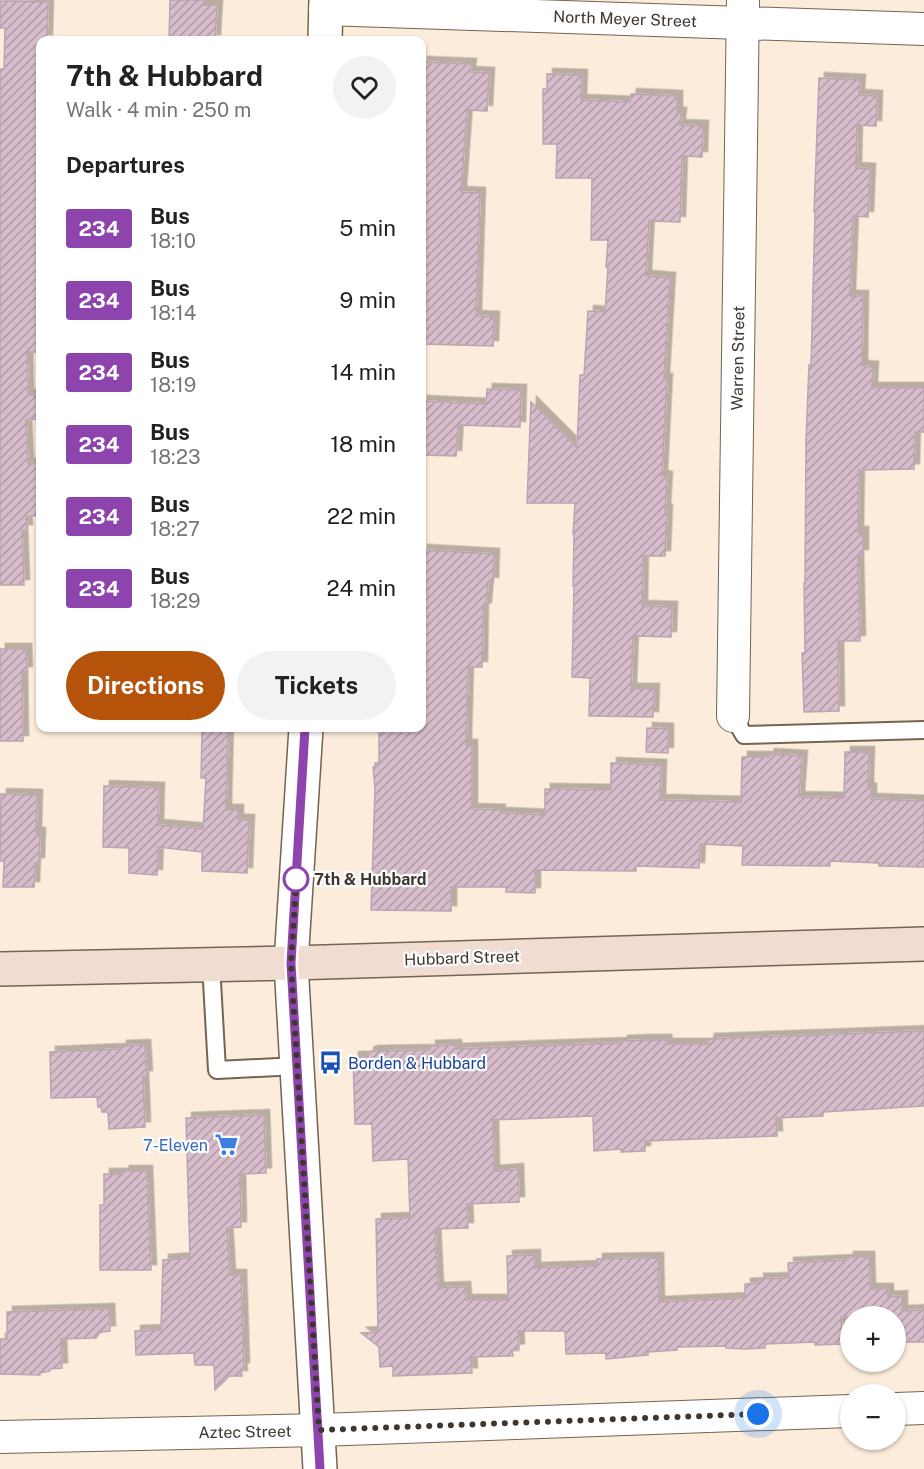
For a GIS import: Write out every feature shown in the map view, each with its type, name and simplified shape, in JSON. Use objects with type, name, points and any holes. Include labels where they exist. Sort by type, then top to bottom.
[{"type":"main road","name":"Hubbard Street","points":[[0,969],[291,963],[924,944]]},
{"type":"street","name":"North Meyer Street","points":[[325,16],[743,11],[924,29]]},
{"type":"street","name":"Warren Street","points":[[733,716],[743,11]]},
{"type":"street","points":[[305,732],[291,963],[320,1469]]},
{"type":"street","points":[[906,1409],[924,1408]]},
{"type":"street","name":"Aztec Street","points":[[0,1437],[319,1430],[840,1411]]},
{"type":"lane","points":[[733,716],[744,735],[924,730]]},
{"type":"lane","points":[[211,964],[217,1070],[297,1066]]},
{"type":"building","points":[[170,0],[204,0],[204,5],[217,5],[215,36],[169,36]]},
{"type":"building","points":[[0,1],[48,2],[47,36],[36,36],[36,352],[27,352],[28,395],[36,395],[36,419],[26,420],[28,464],[36,463],[36,515],[26,517],[27,530],[22,530],[24,585],[0,585],[0,69],[4,69],[5,28],[0,28]]},
{"type":"building","points":[[426,62],[471,64],[470,72],[489,73],[487,111],[467,110],[461,192],[480,193],[476,316],[494,317],[493,346],[426,344]]},
{"type":"building","points":[[547,74],[582,75],[581,100],[630,102],[631,94],[677,96],[677,113],[681,113],[680,125],[703,126],[702,157],[682,156],[680,222],[649,221],[646,276],[670,278],[664,379],[667,379],[662,476],[667,477],[665,510],[667,510],[665,556],[643,556],[642,606],[672,607],[671,637],[633,636],[631,689],[654,689],[653,717],[589,716],[590,678],[572,677],[575,503],[527,503],[531,402],[577,448],[580,375],[584,375],[588,311],[605,312],[608,267],[606,267],[608,240],[591,240],[592,178],[556,178],[557,144],[543,144],[543,89],[547,89]]},
{"type":"building","points":[[819,78],[860,80],[859,95],[877,96],[876,126],[857,125],[856,168],[870,169],[868,217],[853,216],[850,296],[863,296],[862,366],[873,367],[872,388],[924,388],[924,432],[915,432],[914,469],[859,470],[858,532],[863,532],[863,555],[858,555],[860,641],[838,641],[839,711],[804,712],[802,653],[805,653],[806,439],[809,365],[811,366]]},
{"type":"building","points":[[487,389],[521,390],[520,427],[458,425],[456,456],[426,455],[426,401],[486,404]]},
{"type":"building","points":[[426,550],[494,554],[493,583],[488,582],[486,608],[483,607],[482,667],[468,667],[466,745],[472,745],[472,809],[545,815],[545,789],[611,790],[611,763],[661,765],[660,800],[741,802],[742,757],[769,757],[769,754],[802,756],[799,797],[844,798],[845,752],[869,752],[868,788],[871,789],[871,799],[924,801],[924,867],[879,866],[879,863],[830,861],[830,866],[742,865],[743,846],[700,844],[699,868],[636,866],[636,871],[535,870],[535,893],[506,892],[506,887],[451,887],[451,911],[371,910],[375,788],[373,767],[375,763],[379,763],[379,732],[426,732]]},
{"type":"building","points":[[0,649],[26,649],[27,672],[22,672],[23,741],[0,741]]},
{"type":"building","points":[[647,728],[668,729],[668,753],[646,752]]},
{"type":"building","points":[[202,732],[228,732],[226,810],[238,810],[238,820],[249,820],[247,873],[202,871],[202,852],[158,847],[157,875],[129,873],[129,848],[103,847],[104,786],[159,788],[158,825],[203,829],[206,778],[201,778]]},
{"type":"building","points":[[1,794],[37,795],[36,833],[40,833],[39,863],[35,863],[34,887],[3,887],[4,861],[0,861]]},
{"type":"building","points":[[924,1031],[924,1106],[823,1112],[823,1116],[776,1118],[777,1136],[645,1141],[645,1151],[621,1152],[621,1149],[594,1151],[593,1116],[493,1120],[494,1171],[518,1169],[519,1202],[467,1204],[468,1228],[435,1229],[438,1288],[465,1287],[466,1300],[508,1300],[507,1256],[535,1255],[535,1268],[597,1266],[597,1259],[658,1258],[659,1302],[745,1298],[745,1284],[759,1283],[758,1279],[789,1278],[788,1263],[869,1257],[870,1289],[888,1289],[888,1297],[902,1296],[902,1306],[840,1306],[840,1344],[815,1345],[815,1342],[765,1344],[765,1348],[745,1349],[726,1348],[726,1346],[677,1347],[677,1350],[648,1352],[648,1355],[606,1359],[606,1353],[566,1354],[565,1331],[518,1331],[519,1349],[512,1350],[513,1356],[471,1357],[472,1373],[393,1376],[393,1366],[380,1367],[379,1347],[361,1333],[378,1332],[376,1219],[410,1218],[408,1159],[373,1161],[372,1124],[355,1124],[353,1057],[368,1057],[368,1053],[372,1051],[430,1050],[430,1046],[456,1045],[456,1049],[622,1043],[622,1041],[645,1040],[666,1040],[667,1044],[708,1044],[709,1039]]},
{"type":"building","points":[[145,1045],[147,1076],[143,1076],[145,1127],[109,1129],[108,1112],[102,1112],[101,1107],[98,1107],[97,1097],[51,1098],[50,1052],[121,1049],[121,1046]]},
{"type":"building","points":[[264,1115],[266,1173],[240,1174],[241,1227],[227,1228],[230,1275],[241,1275],[244,1368],[241,1369],[242,1376],[229,1376],[215,1390],[214,1365],[195,1365],[194,1353],[136,1355],[135,1331],[161,1330],[163,1260],[190,1258],[186,1118]]},
{"type":"building","points":[[124,1171],[147,1171],[151,1270],[100,1270],[100,1205],[104,1205],[104,1174],[123,1174]]},
{"type":"building","points":[[109,1309],[110,1331],[100,1332],[96,1338],[61,1339],[62,1368],[50,1369],[40,1375],[0,1374],[0,1339],[7,1339],[7,1312]]},
{"type":"building","points":[[924,1310],[924,1342],[906,1342],[906,1311]]},
{"type":"bus line","name":"234","points":[[305,732],[291,963],[320,1469]]},
{"type":"place","name":"7th & Hubbard","points":[[296,879]]},
{"type":"place","name":"Borden & Hubbard","points":[[330,1063]]},
{"type":"place","name":"7-Eleven","points":[[226,1145]]},
{"type":"route","points":[[296,879],[297,870],[291,963],[319,1430],[758,1414]]}]
